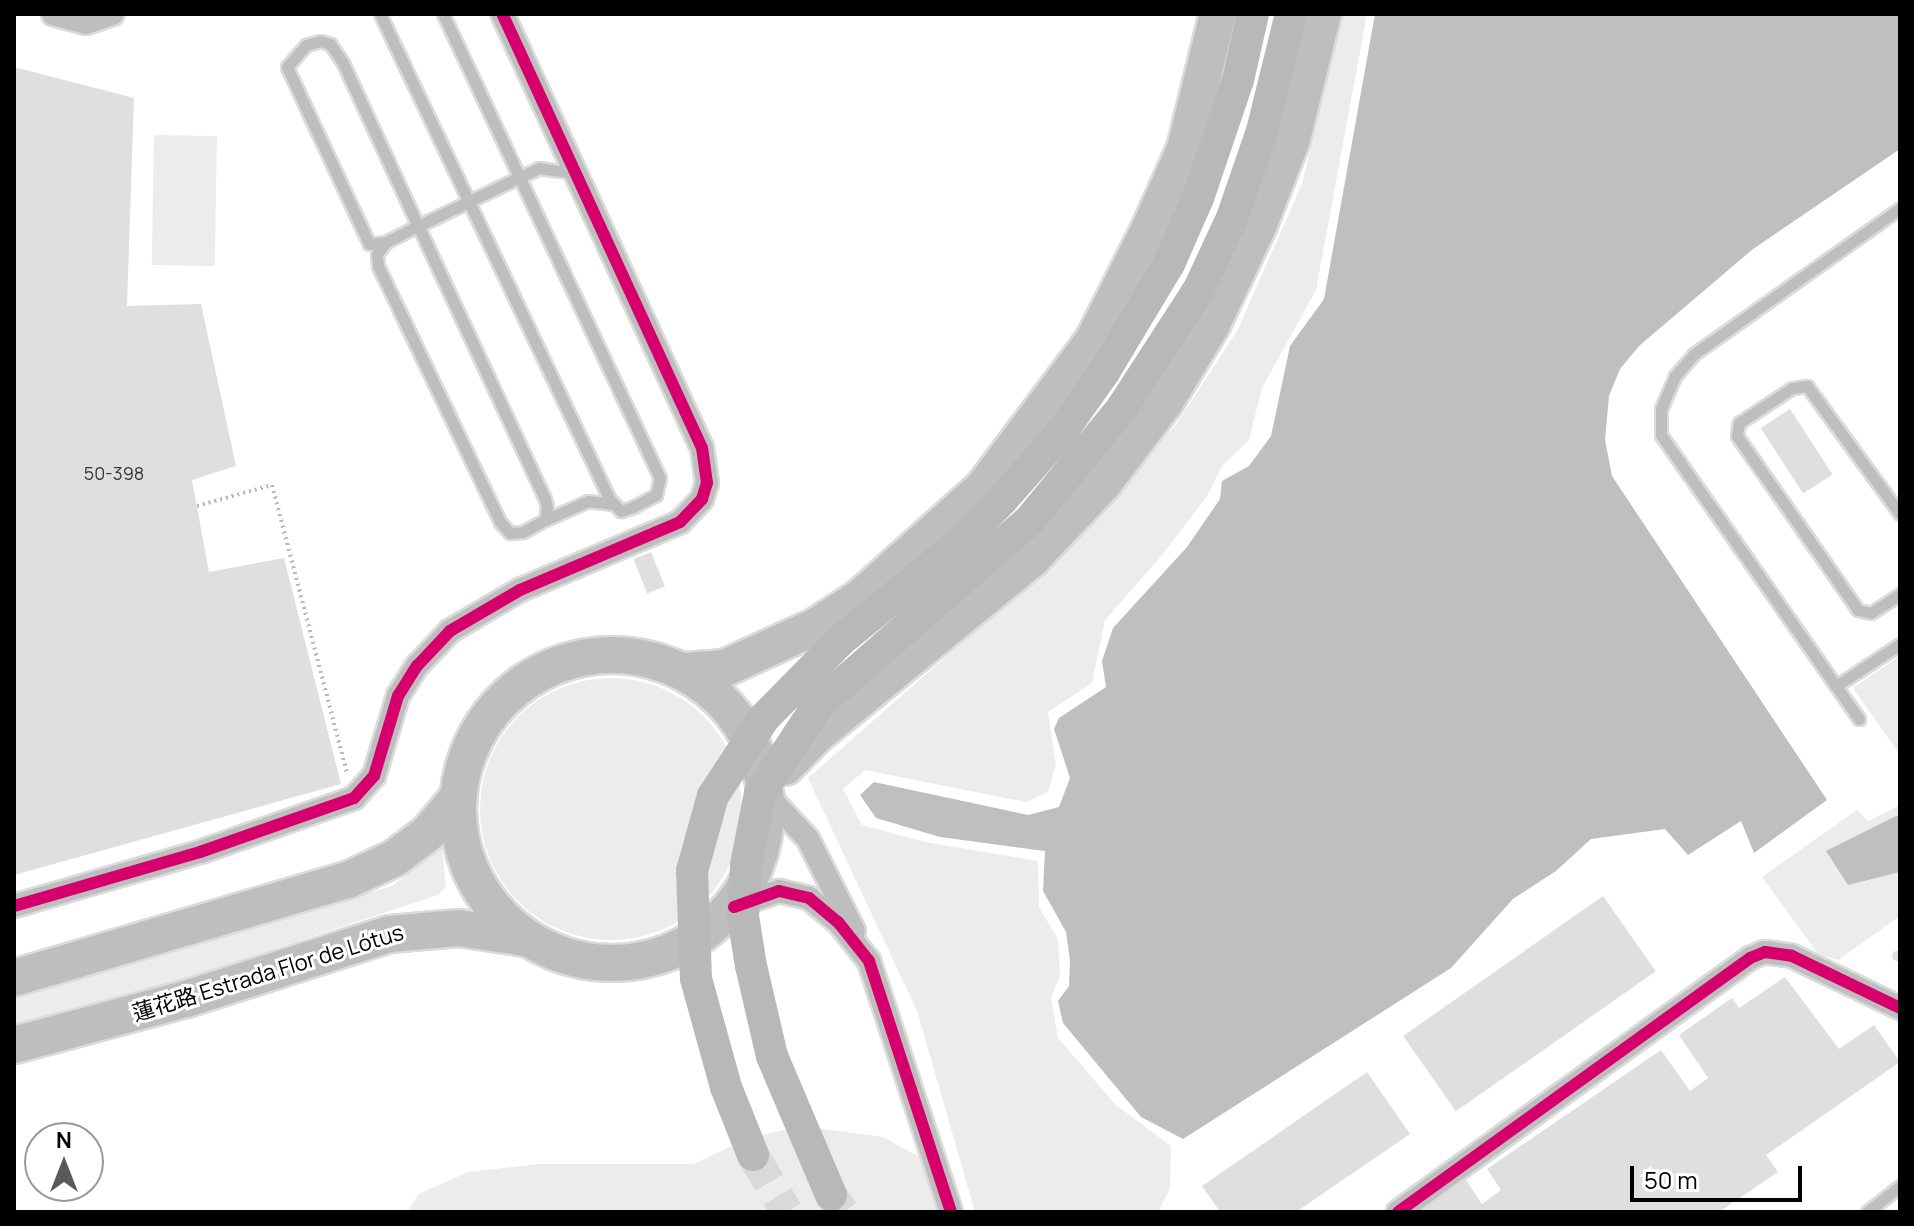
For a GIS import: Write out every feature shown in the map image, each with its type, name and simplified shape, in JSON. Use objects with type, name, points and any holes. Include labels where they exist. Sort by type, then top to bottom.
[{"type":"main road","points":[[684,671],[742,723],[760,761],[767,795],[758,858],[734,907],[707,931],[658,956],[619,964],[572,959],[525,938],[505,923],[471,876],[460,843],[456,800],[467,753],[491,712],[526,680],[569,660],[617,654],[684,671],[725,668],[815,627],[861,597],[983,488],[1093,341],[1149,230],[1185,149],[1218,14]]},
{"type":"main road","points":[[753,1155],[726,1087],[696,979],[692,871],[713,796],[764,718],[842,639],[953,549],[1002,500],[1061,433],[1104,372],[1169,264],[1198,198],[1238,80],[1253,14]]},
{"type":"main road","points":[[831,1195],[772,1056],[751,966],[743,916],[746,865],[760,793],[783,751],[818,705],[1029,521],[1122,408],[1199,289],[1232,218],[1262,131],[1291,14]]},
{"type":"main road","points":[[767,795],[815,736],[1031,560],[1102,485],[1165,402],[1212,324],[1259,224],[1292,139],[1323,14]]},
{"type":"main road","points":[[14,978],[348,880],[395,858],[428,833],[456,800]]},
{"type":"main road","name":"蓮花路 Estrada Flor de Lótus","points":[[14,1045],[186,999],[390,934],[459,928],[525,938]]},
{"type":"street","points":[[53,14],[86,23],[112,14]]},
{"type":"street","points":[[14,906],[214,847],[354,798],[374,776],[398,696],[417,666],[450,631],[520,590],[680,522],[702,499],[707,483],[702,448],[502,14]]},
{"type":"street","points":[[767,795],[808,839],[869,961],[951,1212]]},
{"type":"street","points":[[734,907],[779,891],[809,898],[838,922],[869,961]]},
{"type":"street","points":[[1398,1212],[1750,958],[1765,952],[1792,956],[1900,1008]]},
{"type":"lane","points":[[380,14],[613,504],[621,511],[656,495],[660,478],[443,14]]},
{"type":"lane","points":[[386,242],[364,240],[288,76],[292,55],[306,45],[320,41],[336,51],[545,499],[545,520]]},
{"type":"lane","points":[[556,135],[552,154],[539,168],[386,242],[377,254],[378,266],[500,522],[516,533],[588,501],[613,504]]},
{"type":"lane","points":[[539,168],[574,173]]},
{"type":"lane","points":[[1859,719],[1661,435],[1661,409],[1675,376],[1694,354],[1900,208]]},
{"type":"lane","points":[[1900,514],[1807,386],[1792,388],[1739,423],[1737,436],[1858,610],[1871,613],[1900,594]]},
{"type":"lane","points":[[1836,686],[1900,644]]},
{"type":"lane","points":[[1867,1212],[1900,1186]]},
{"type":"path","points":[[197,506],[272,485],[354,798]]},
{"type":"shaded area","points":[[1343,14],[1367,14],[1316,290],[1262,388],[1249,440],[1222,466],[1207,496],[1163,554],[1105,620],[1092,683],[1048,712],[1056,765],[1048,792],[1026,802],[865,770],[843,789],[862,825],[926,842],[1038,861],[1039,907],[1058,939],[1060,976],[1051,997],[1058,1038],[1116,1105],[1171,1146],[1170,1189],[1158,1212],[975,1212],[917,1011],[808,778],[1022,590],[1175,426],[1237,331],[1302,184]]},
{"type":"shaded area","points":[[1375,14],[1900,14],[1900,149],[1753,249],[1639,346],[1620,369],[1609,396],[1605,440],[1612,476],[1827,800],[1754,853],[1741,821],[1688,855],[1665,829],[1591,839],[1556,871],[1513,899],[1451,968],[1183,1139],[1141,1117],[1063,1023],[1058,1001],[1069,986],[1070,961],[1066,932],[1043,891],[1045,851],[940,837],[876,818],[860,795],[874,782],[1028,815],[1059,807],[1070,778],[1054,729],[1059,718],[1106,687],[1102,661],[1113,628],[1187,547],[1220,499],[1222,481],[1249,466],[1271,436],[1290,346],[1324,299]]},
{"type":"shaded area","points":[[154,135],[217,136],[215,266],[152,265]]},
{"type":"shaded area","points":[[1900,656],[1900,755],[1853,688]]},
{"type":"shaded area","points":[[611,678],[661,688],[684,700],[712,726],[732,759],[742,809],[732,859],[720,882],[694,910],[661,930],[611,940],[561,930],[538,918],[510,892],[490,859],[480,809],[490,759],[502,736],[528,708],[561,688]]},
{"type":"shaded area","points":[[1900,805],[1900,916],[1838,960],[1818,954],[1762,877],[1857,810],[1868,821]]},
{"type":"shaded area","points":[[1900,814],[1900,872],[1848,885],[1826,851]]},
{"type":"shaded area","points":[[442,848],[446,887],[438,895],[150,990],[14,1025],[14,997],[392,886]]},
{"type":"shaded area","points":[[802,1126],[883,1137],[930,1163],[943,1212],[407,1212],[419,1194],[468,1172],[539,1164],[694,1164],[751,1137]]},
{"type":"building","points":[[14,67],[134,98],[127,306],[201,304],[236,466],[192,480],[209,572],[284,558],[341,784],[14,875]]},
{"type":"building","points":[[1790,409],[1832,474],[1803,493],[1761,428]]},
{"type":"building","points":[[651,552],[665,586],[647,593],[633,559]]},
{"type":"building","points":[[1603,896],[1656,971],[1456,1111],[1403,1036]]},
{"type":"building","points":[[1897,951],[1902,956],[1897,961],[1892,956]]},
{"type":"building","points":[[1785,977],[1839,1049],[1874,1025],[1900,1062],[1766,1155],[1778,1172],[1719,1212],[1420,1212],[1466,1180],[1482,1204],[1501,1190],[1487,1169],[1661,1050],[1690,1091],[1708,1078],[1679,1035],[1732,998],[1739,1008]]},
{"type":"building","points":[[1367,1072],[1410,1134],[1296,1212],[1220,1212],[1202,1186]]},
{"type":"tunnel","points":[[753,1155],[787,1212]]},
{"type":"tunnel","points":[[831,1195],[843,1212]]},
{"type":"cycle path","points":[[14,906],[200,852],[354,798],[374,776],[398,696],[417,666],[450,631],[520,590],[680,522],[702,499],[707,483],[702,448],[502,14]]},
{"type":"cycle path","points":[[734,907],[779,891],[809,898],[838,922],[869,961],[951,1212]]},
{"type":"cycle path","points":[[1398,1212],[1750,958],[1765,952],[1792,956],[1900,1008]]}]
